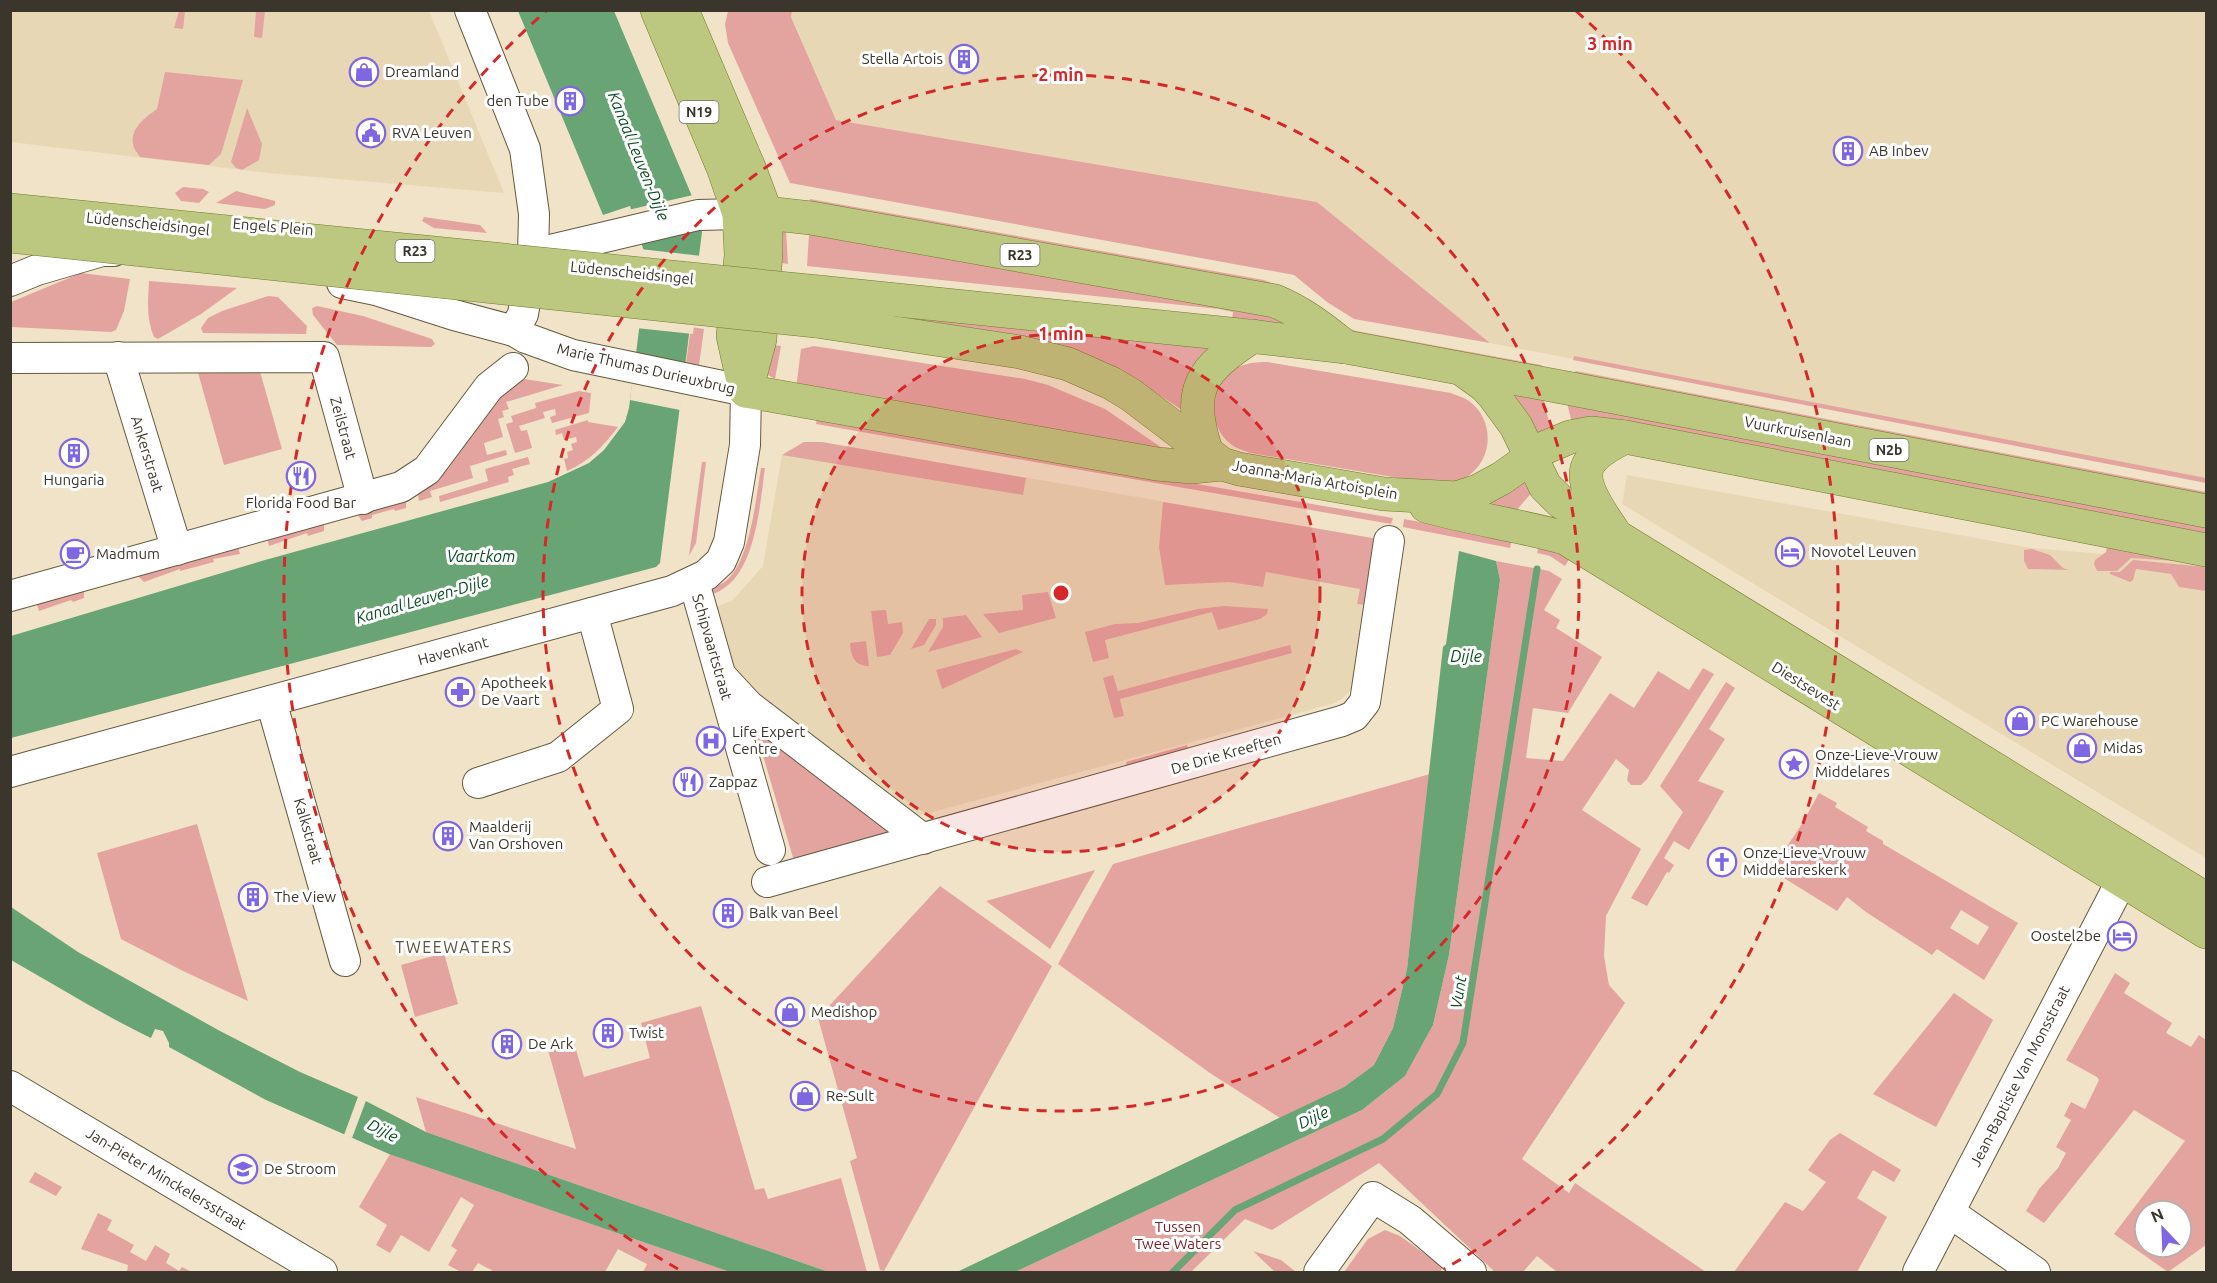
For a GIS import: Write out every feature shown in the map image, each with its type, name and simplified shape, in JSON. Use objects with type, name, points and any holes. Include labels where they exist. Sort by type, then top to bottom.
[{"type":"main road","name":"N19","points":[[657,10],[724,170],[752,213]]},
{"type":"main road","name":"N19","points":[[682,10],[750,170],[752,213],[741,255],[733,336],[746,391]]},
{"type":"main road","name":"Lüdenscheidsingel","points":[[10,210],[817,306],[1068,364],[1111,383],[1131,395],[1214,457]]},
{"type":"main road","name":"R23","points":[[752,213],[811,218],[1275,301],[1311,319],[1346,348]]},
{"type":"main road","name":"Lüdenscheidsingel","points":[[10,235],[817,306],[1252,336]]},
{"type":"main road","name":"R23","points":[[1252,336],[1346,348],[1460,368],[1485,386],[1503,409],[1516,426],[1530,458]]},
{"type":"main road","points":[[1214,457],[1198,426],[1198,399],[1202,381],[1208,371],[1229,351],[1252,336]]},
{"type":"main road","name":"Vuurkruisenlaan","points":[[1460,368],[2206,511]]},
{"type":"main road","name":"R23","points":[[746,391],[1157,464],[1192,467],[1214,457]]},
{"type":"main road","points":[[1478,491],[1492,469],[1499,448],[1504,426],[1503,409]]},
{"type":"main road","points":[[1530,458],[1544,448],[1570,437],[1591,433],[1625,436],[2206,550]]},
{"type":"main road","points":[[1617,538],[1589,493],[1587,471],[1589,463],[1603,450],[1625,436]]},
{"type":"main road","name":"Joanna-Maria Artoisplein","points":[[1214,457],[1239,470],[1384,494],[1457,498],[1478,491],[1502,478],[1530,458]]},
{"type":"main road","name":"Diestsevest","points":[[1530,458],[1545,486],[1561,502],[2206,899]]},
{"type":"main road","name":"Diestsevest","points":[[1384,494],[1462,516],[1565,538],[2206,932]]},
{"type":"street","points":[[10,281],[37,270],[102,251],[173,255],[376,290],[514,331],[523,314],[531,263],[534,214],[525,149],[470,10]]},
{"type":"street","name":"Engels Plein","points":[[10,235],[29,222],[54,212],[81,207],[329,232],[369,239],[409,250],[498,284],[517,282],[531,263]]},
{"type":"street","points":[[117,252],[111,244],[111,233],[115,218],[123,210]]},
{"type":"street","points":[[531,263],[597,240],[698,215],[752,213]]},
{"type":"street","points":[[255,226],[247,239],[246,255],[255,268]]},
{"type":"street","name":"Marie Thumas Durieuxbrug","points":[[514,331],[526,338],[573,355],[746,391]]},
{"type":"street","points":[[10,358],[118,357]]},
{"type":"street","name":"Zeilstraat","points":[[118,357],[324,357],[363,499]]},
{"type":"street","name":"Ankerstraat","points":[[118,357],[177,550]]},
{"type":"street","points":[[10,596],[401,487],[427,470],[489,387],[513,368]]},
{"type":"street","name":"Havenkant","points":[[10,772],[592,614],[672,591],[694,582],[706,575],[721,561],[729,542],[745,445],[746,391]]},
{"type":"street","name":"De Drie Kreeften","points":[[767,882],[1354,716],[1365,702],[1389,541]]},
{"type":"street","name":"Schipvaartstraat","points":[[694,582],[770,850]]},
{"type":"street","points":[[477,783],[558,757],[618,709],[592,614]]},
{"type":"street","points":[[720,675],[749,706],[923,838]]},
{"type":"street","name":"Kalkstraat","points":[[271,701],[345,961]]},
{"type":"street","name":"Jean-Baptiste Van Monsstraat","points":[[1918,1272],[2122,880]]},
{"type":"street","name":"Jan-Pieter Minckelersstraat","points":[[10,1086],[322,1272]]},
{"type":"street","points":[[1319,1272],[1373,1197],[1410,1220],[1471,1272]]},
{"type":"street","points":[[1950,1212],[2035,1272]]},
{"type":"shaded area","name":"AB Inbev","points":[[792,10],[2206,11],[2206,480],[1490,343],[1317,202],[836,120],[791,16]]},
{"type":"shaded area","points":[[11,11],[429,11],[504,193],[268,173],[11,142]]},
{"type":"shaded area","points":[[804,442],[822,442],[1378,539],[1350,691],[1342,699],[1332,704],[911,818],[757,702],[720,660],[706,610],[732,601],[763,566],[782,455]]},
{"type":"shaded area","points":[[1627,475],[2031,548],[2206,563],[2206,858],[1622,504]]},
{"type":"green space","points":[[179,11],[185,11],[183,29],[174,28]]},
{"type":"green space","points":[[256,11],[265,11],[262,38],[254,37]]},
{"type":"green space","points":[[728,11],[792,11],[791,17],[836,120],[1317,202],[1490,343],[1354,319],[1327,302],[1294,275],[790,183],[728,43],[725,24]]},
{"type":"green space","points":[[165,72],[243,80],[221,154],[209,165],[140,157],[134,147],[133,138],[136,128],[157,109]]},
{"type":"green space","points":[[247,108],[262,144],[259,160],[242,170],[236,168],[231,162]]},
{"type":"green space","points":[[183,187],[203,189],[209,192],[199,203],[181,201],[175,193]]},
{"type":"green space","points":[[236,191],[275,201],[275,205],[265,209],[216,203]]},
{"type":"green space","points":[[810,199],[1264,280],[1289,289],[1344,327],[1356,331],[1541,365],[1546,369],[1371,340],[809,206]]},
{"type":"green space","points":[[424,217],[480,225],[487,233],[434,228],[422,221]]},
{"type":"green space","points":[[786,230],[788,264],[774,262],[773,235]]},
{"type":"green space","points":[[809,234],[1266,311],[1293,325],[1232,319],[1233,312],[1219,309],[807,266]]},
{"type":"green space","points":[[81,273],[130,279],[124,311],[116,330],[111,332],[11,327],[11,302]]},
{"type":"green space","points":[[149,281],[237,288],[201,314],[158,339],[154,337],[151,330],[148,302]]},
{"type":"green space","points":[[268,296],[278,297],[307,326],[306,334],[203,333],[201,328],[208,318]]},
{"type":"green space","points":[[317,306],[363,316],[432,339],[435,344],[431,347],[337,345],[313,315],[312,308]]},
{"type":"green space","points":[[855,311],[1211,345],[1182,410],[1129,375]]},
{"type":"green space","points":[[691,327],[704,329],[699,365],[686,363]]},
{"type":"green space","points":[[772,345],[781,346],[775,379],[768,375]]},
{"type":"green space","points":[[814,346],[1025,379],[1048,385],[1105,409],[1171,454],[796,389],[801,349]]},
{"type":"green space","points":[[1574,356],[2206,478],[2206,483],[1573,360]]},
{"type":"green space","points":[[257,361],[282,449],[224,465],[195,362]]},
{"type":"green space","points":[[1267,362],[1451,393],[1465,398],[1479,411],[1485,422],[1488,434],[1483,459],[1466,478],[1451,484],[1434,484],[1250,453],[1236,448],[1218,428],[1214,417],[1214,395],[1218,385],[1234,369],[1250,363]]},
{"type":"green space","points":[[1576,371],[2206,492],[2206,498],[1571,374]]},
{"type":"green space","points":[[524,379],[563,385],[506,402],[509,409],[502,411],[504,417],[498,419],[503,437],[484,443],[487,455],[506,450],[507,455],[470,466],[473,478],[430,491],[432,497],[419,501],[418,494],[500,389]]},
{"type":"green space","points":[[1504,387],[1542,394],[1551,430],[1535,438]]},
{"type":"green space","points":[[579,391],[591,393],[589,413],[552,423],[550,417],[556,415],[555,409],[543,412],[545,418],[519,426],[521,431],[527,430],[532,448],[515,453],[506,424],[513,422],[511,416],[536,408],[535,403]]},
{"type":"green space","points":[[1566,399],[2206,521],[2206,538],[1572,423]]},
{"type":"green space","points":[[817,418],[1393,518],[1391,524],[816,424]]},
{"type":"green space","points":[[588,420],[588,422],[618,427],[596,452],[583,463],[567,471],[564,459],[568,458],[567,452],[573,450],[571,444],[577,442],[576,437],[564,440],[562,433],[556,435],[555,430]]},
{"type":"green space","points":[[804,442],[822,442],[1026,478],[1023,495],[782,455]]},
{"type":"green space","points":[[528,457],[530,464],[512,469],[514,475],[508,477],[509,482],[440,502],[439,496],[488,481],[485,469]]},
{"type":"green space","points":[[702,462],[706,462],[696,543],[689,556]]},
{"type":"green space","points":[[761,468],[765,468],[761,499],[749,552],[733,581],[719,591],[707,595],[705,589],[723,583],[740,562],[754,513]]},
{"type":"green space","points":[[1524,480],[1534,490],[1515,512],[1486,505],[1510,493]]},
{"type":"green space","points":[[406,497],[406,508],[372,515],[372,518],[362,521],[357,514]]},
{"type":"green space","points":[[1163,502],[1378,539],[1366,605],[1357,604],[1360,589],[1266,572],[1263,587],[1229,582],[1165,585],[1159,547]]},
{"type":"green space","points":[[1404,519],[1512,539],[1510,548],[1403,527]]},
{"type":"green space","points":[[324,520],[324,531],[308,536],[307,533],[269,546],[267,536]]},
{"type":"green space","points":[[237,544],[240,554],[213,559],[214,562],[180,571],[180,569],[144,582],[138,576]]},
{"type":"green space","points":[[1539,545],[1555,549],[1570,558],[1565,566],[1550,556],[1537,553]]},
{"type":"green space","points":[[2107,545],[2206,563],[2131,558],[2117,571],[2097,571],[2095,560],[2106,552]]},
{"type":"green space","points":[[2032,549],[2050,555],[2063,568],[2069,570],[2028,569],[2024,561],[2024,550]]},
{"type":"green space","points":[[2133,560],[2206,567],[2206,591],[2179,587],[2171,574],[2136,569],[2133,580],[2130,582],[2110,574],[2110,572],[2120,572]]},
{"type":"green space","name":"Tussen Twee Waters","points":[[1496,561],[1549,571],[1562,579],[1544,610],[1560,620],[1556,628],[1602,657],[1568,713],[1533,708],[1526,758],[1563,761],[1610,693],[1634,708],[1658,671],[1689,690],[1703,668],[1714,674],[1647,779],[1641,785],[1631,785],[1627,780],[1629,770],[1616,759],[1582,810],[1641,849],[1606,916],[1604,956],[1609,985],[1625,1003],[1522,1159],[1569,1193],[1575,1183],[1706,1272],[1557,1272],[1537,1256],[1523,1272],[1495,1272],[1379,1163],[1272,1230],[1245,1219],[1191,1272],[1015,1272],[1362,1110],[1405,1076],[1433,1025],[1449,955],[1500,580]]},
{"type":"green space","points":[[84,587],[84,598],[39,611],[36,601]]},
{"type":"green space","points":[[1048,592],[1056,618],[999,633],[983,614],[1023,610],[1022,595]]},
{"type":"green space","points":[[1224,606],[1268,609],[1267,614],[1260,619],[1218,630],[1212,612],[1105,640],[1109,658],[1093,662],[1085,632],[1115,624],[1138,623],[1198,609]]},
{"type":"green space","points":[[886,610],[888,624],[902,622],[903,633],[890,655],[877,657],[871,611]]},
{"type":"green space","points":[[966,615],[982,637],[928,652],[943,627],[943,618]]},
{"type":"green space","points":[[929,619],[936,619],[936,625],[924,645],[911,649]]},
{"type":"green space","points":[[866,641],[869,666],[857,662],[850,648],[850,643]]},
{"type":"green space","points":[[1290,645],[1292,653],[1120,699],[1124,716],[1114,718],[1103,678],[1113,675],[1118,691]]},
{"type":"green space","points":[[1016,649],[1023,652],[942,689],[936,670]]},
{"type":"green space","points":[[1726,682],[1735,688],[1709,729],[1725,739],[1698,781],[1724,791],[1689,850],[1674,841],[1664,858],[1674,865],[1669,873],[1667,872],[1647,906],[1631,898],[1683,812],[1660,786]]},
{"type":"green space","points":[[752,718],[887,824],[890,834],[794,861]]},
{"type":"green space","points":[[1187,745],[1189,751],[1127,768],[1126,762]]},
{"type":"green space","points":[[1430,774],[1407,969],[1393,1028],[1374,1065],[1344,1087],[1280,1118],[1210,1073],[1058,964],[1113,864]]},
{"type":"green space","points":[[1819,793],[1837,803],[1835,807],[1868,827],[1866,831],[1883,841],[1883,844],[2018,923],[1984,980],[1937,949],[1932,955],[1847,897],[1837,911],[1771,870],[1802,824]],"holes":[[[1961,910],[1989,927],[1978,945],[1950,928]]]},
{"type":"green space","points":[[197,824],[248,1001],[121,939],[97,853]]},
{"type":"green space","points":[[1095,870],[1050,949],[986,901]]},
{"type":"green space","points":[[940,886],[1052,966],[884,1271],[880,1270],[850,1161],[857,1158],[818,1018]]},
{"type":"green space","points":[[444,953],[458,1004],[415,1017],[401,965]]},
{"type":"green space","points":[[2115,973],[2130,983],[2124,993],[2172,1023],[2166,1033],[2191,1047],[2199,1035],[2206,1040],[2206,1245],[2193,1254],[2193,1199],[2141,1199],[2185,1141],[2134,1110],[2044,1223],[2026,1211],[2039,1189],[2058,1168],[2066,1153],[2056,1147],[2071,1120],[2064,1116],[2071,1102],[2085,1109],[2099,1080],[2066,1060]]},
{"type":"green space","points":[[1954,993],[1993,1020],[1936,1127],[1873,1094]]},
{"type":"green space","points":[[701,1006],[755,1190],[764,1188],[768,1199],[841,1178],[867,1272],[829,1272],[426,1132],[416,1097],[576,1149],[548,1050],[574,1043],[584,1077],[650,1058],[641,1023]]},
{"type":"green space","points":[[1840,1133],[1901,1170],[1894,1182],[1873,1170],[1857,1198],[1887,1217],[1857,1272],[1734,1272],[1785,1202],[1803,1211],[1826,1182],[1808,1170],[1830,1140]]},
{"type":"green space","points":[[390,1154],[730,1272],[643,1272],[647,1264],[618,1249],[605,1272],[495,1272],[478,1263],[472,1272],[461,1272],[448,1265],[457,1250],[451,1246],[474,1205],[461,1197],[429,1252],[401,1235],[390,1253],[376,1245],[387,1225],[359,1207]]},
{"type":"green space","points":[[35,1172],[62,1187],[56,1196],[29,1182]]},
{"type":"green space","points":[[2133,1209],[2133,1247],[2114,1234]]},
{"type":"green space","points":[[98,1213],[112,1220],[107,1230],[134,1245],[130,1252],[146,1261],[155,1245],[170,1254],[166,1263],[179,1271],[182,1267],[192,1272],[127,1272],[128,1265],[81,1249]]},
{"type":"green space","points":[[1385,1230],[1400,1236],[1443,1267],[1440,1272],[1344,1272],[1368,1239]]},
{"type":"green space","points":[[1253,1251],[1281,1260],[1296,1272],[1275,1272]]},
{"type":"green space","points":[[2150,1259],[2186,1259],[2168,1272]]},
{"type":"water","name":"Vaartkom","points":[[518,11],[614,11],[694,201],[702,232],[660,563],[656,567],[11,738],[11,636],[265,560],[548,482],[589,463],[604,450],[625,422],[629,408],[639,330],[645,255],[630,206],[603,215]]},
{"type":"water","name":"Dijle","points":[[1459,551],[1496,561],[1500,580],[1449,955],[1433,1025],[1405,1076],[1362,1110],[1015,1272],[957,1272],[1344,1087],[1374,1065],[1393,1028],[1407,969],[1443,647],[1446,644]]},
{"type":"water","name":"Dijle","points":[[11,907],[78,952],[220,1031],[426,1132],[829,1272],[730,1272],[389,1154],[266,1100],[169,1047],[163,1031],[155,1029],[151,1038],[11,960]]},
{"type":"pier","points":[[693,195],[701,229],[638,243],[628,210]]},
{"type":"pier","points":[[640,249],[702,256],[693,334],[636,328],[642,256]]},
{"type":"pier","points":[[635,357],[685,368],[680,410],[630,400]]},
{"type":"pier","points":[[359,1094],[367,1098],[352,1138],[344,1135]]},
{"type":"waterway","name":"Vunt","points":[[1173,1272],[1235,1210],[1383,1139],[1437,1094],[1463,1043],[1537,569]]},
{"type":"place","name":"Stella Artois","points":[[964,59]]},
{"type":"place","name":"Dreamland","points":[[364,72]]},
{"type":"place","name":"den Tube","points":[[570,101]]},
{"type":"place","name":"RVA Leuven","points":[[371,133]]},
{"type":"place","name":"AB Inbev","points":[[1848,151]]},
{"type":"place","name":"Hungaria","points":[[74,453]]},
{"type":"place","name":"Florida Food Bar","points":[[301,476]]},
{"type":"place","name":"Novotel Leuven","points":[[1790,552]]},
{"type":"place","name":"Madmum","points":[[75,554]]},
{"type":"place","name":"Apotheek De Vaart","points":[[460,692]]},
{"type":"place","name":"PC Warehouse","points":[[2020,721]]},
{"type":"place","name":"Life Expert Centre","points":[[711,741]]},
{"type":"place","name":"Midas","points":[[2082,748]]},
{"type":"place","name":"Onze-Lieve-Vrouw Middelares","points":[[1794,764]]},
{"type":"place","name":"Zappaz","points":[[688,782]]},
{"type":"place","name":"Maalderij Van Orshoven","points":[[448,836]]},
{"type":"place","name":"Onze-Lieve-Vrouw Middelareskerk","points":[[1722,862]]},
{"type":"place","name":"The View","points":[[253,897]]},
{"type":"place","name":"Balk van Beel","points":[[728,913]]},
{"type":"place","name":"Oostel2be","points":[[2122,936]]},
{"type":"place","name":"Medishop","points":[[790,1012]]},
{"type":"place","name":"Twist","points":[[608,1033]]},
{"type":"place","name":"De Ark","points":[[507,1044]]},
{"type":"place","name":"Re-Sult","points":[[805,1096]]},
{"type":"place","name":"De Stroom","points":[[243,1169]]},
{"type":"district","name":"TWEEWATERS","points":[[454,947]]},
{"type":"water label","name":"Kanaal Leuven-Dijle","points":[[639,156]]},
{"type":"water label","name":"Kanaal Leuven-Dijle","points":[[422,599]]}]
